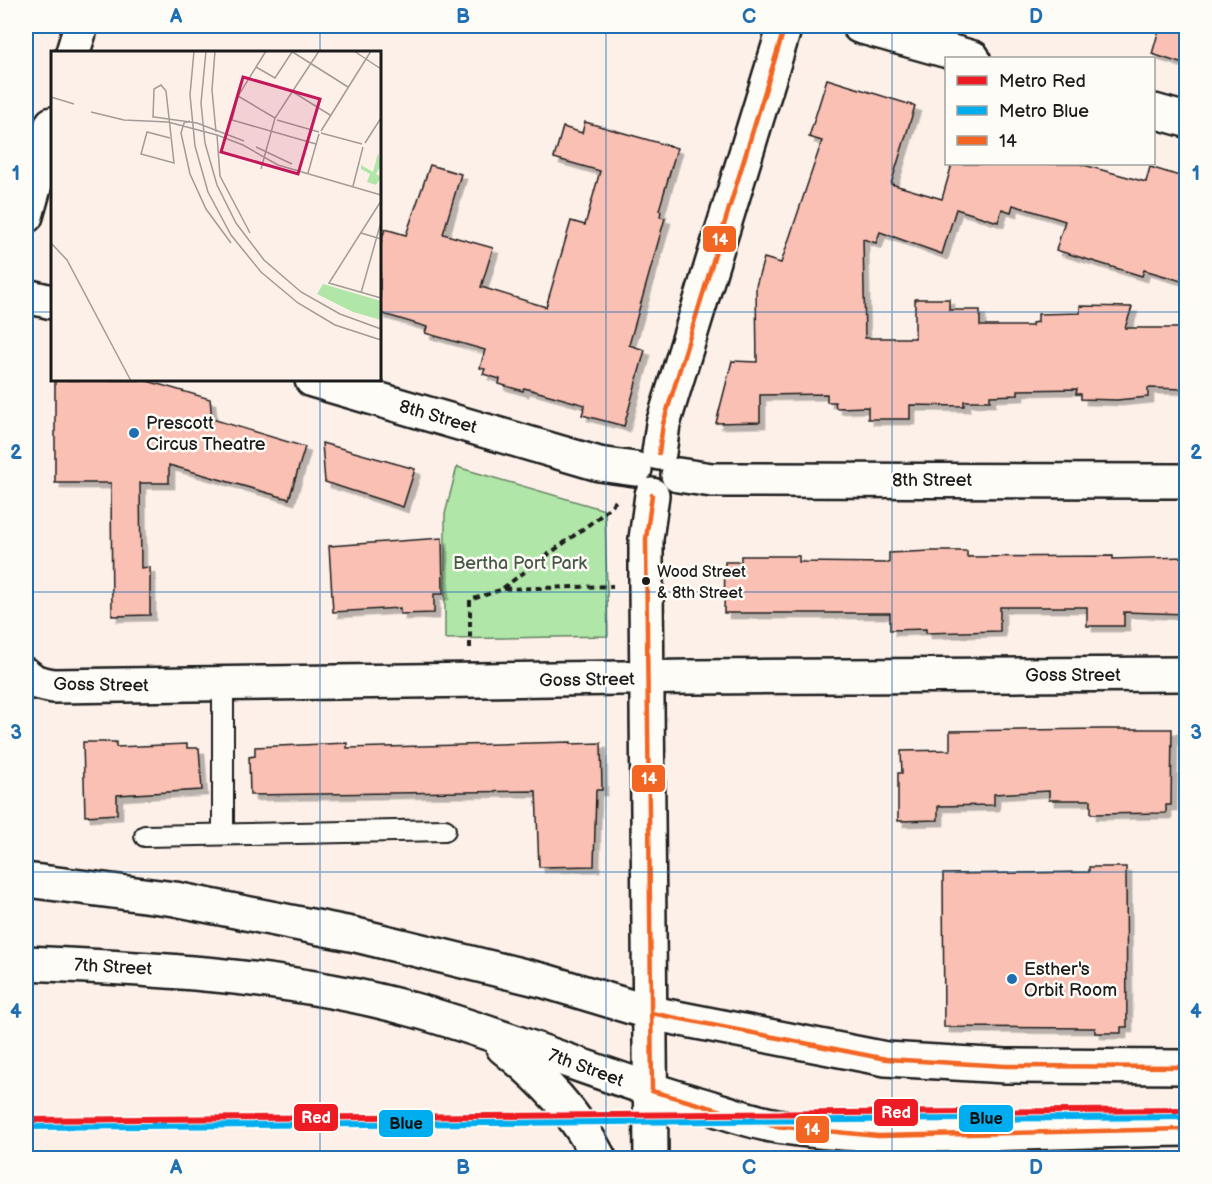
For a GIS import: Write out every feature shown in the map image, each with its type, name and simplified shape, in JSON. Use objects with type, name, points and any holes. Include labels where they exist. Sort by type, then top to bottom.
[{"type":"street","points":[[73,51],[81,26]]},
{"type":"street","points":[[651,1158],[646,539],[652,475],[663,424],[785,26]]},
{"type":"street","points":[[859,26],[969,57]]},
{"type":"street","points":[[1155,111],[1186,120]]},
{"type":"street","points":[[26,216],[51,128]]},
{"type":"street","points":[[26,296],[51,302]]},
{"type":"street","name":"8th Street","points":[[315,381],[599,464],[652,475],[712,480],[1186,481]]},
{"type":"street","name":"Goss Street","points":[[26,675],[35,682],[53,686],[1186,674]]},
{"type":"street","points":[[26,880],[175,899],[356,935],[545,981],[651,1013],[886,1059],[1005,1066],[1186,1067]]},
{"type":"street","name":"7th Street","points":[[26,963],[185,970],[342,992],[415,1010],[652,1091],[775,1126],[878,1136],[1186,1134]]},
{"type":"street","points":[[483,1032],[539,1075],[574,1116],[599,1158]]},
{"type":"lane","points":[[223,685],[223,834]]},
{"type":"lane","points":[[145,836],[445,830]]},
{"type":"path","points":[[470,682],[470,600],[502,589],[652,475]]},
{"type":"path","points":[[502,589],[646,586]]},
{"type":"green space","name":"Bertha Port Park","points":[[457,467],[605,510],[608,636],[445,639],[445,514]]},
{"type":"building","points":[[1160,26],[1186,26],[1186,65],[1152,54]]},
{"type":"building","points":[[827,79],[915,106],[891,184],[942,199],[952,165],[1084,165],[1146,182],[1150,167],[1186,178],[1186,265],[1182,281],[1144,270],[1142,276],[1056,250],[1065,221],[1013,205],[1011,212],[1002,209],[998,222],[956,209],[942,254],[880,232],[876,243],[863,239],[865,338],[915,338],[915,299],[949,299],[949,310],[980,310],[980,326],[1032,326],[1032,323],[1038,322],[1038,314],[1080,313],[1080,306],[1132,307],[1125,328],[1186,328],[1186,389],[1148,388],[1148,397],[1117,400],[1081,399],[1081,394],[1076,394],[1077,389],[1018,390],[1018,395],[990,396],[990,401],[964,401],[964,406],[910,405],[910,419],[868,419],[868,407],[836,408],[835,402],[827,402],[827,394],[760,395],[760,422],[716,423],[732,361],[757,362],[756,286],[764,258],[781,263],[822,141],[809,137]]},
{"type":"building","points":[[585,122],[677,148],[659,210],[661,211],[660,217],[665,218],[629,345],[645,350],[624,426],[582,415],[585,405],[524,388],[523,391],[499,384],[500,379],[483,374],[485,369],[480,368],[485,350],[425,333],[427,327],[381,313],[381,243],[385,229],[406,235],[430,165],[461,174],[443,234],[493,248],[481,287],[546,307],[571,221],[585,225],[600,171],[554,158],[563,127],[582,133]]},
{"type":"building","name":"Prescott Circus Theatre","points":[[55,381],[147,381],[210,399],[212,419],[305,447],[289,499],[169,465],[169,483],[140,483],[141,568],[150,567],[150,615],[112,616],[111,483],[55,483]]},
{"type":"building","points":[[322,443],[415,469],[403,507],[325,482]]},
{"type":"building","points":[[442,538],[443,594],[434,594],[434,613],[400,614],[400,608],[333,612],[329,546]]},
{"type":"building","points":[[967,551],[967,557],[1113,556],[1113,559],[1186,557],[1186,614],[1124,612],[1124,626],[1087,626],[1087,607],[1000,607],[1000,631],[926,633],[926,629],[890,630],[890,613],[724,613],[725,562],[741,562],[741,556],[799,556],[799,562],[889,563],[889,553]]},
{"type":"building","points":[[1172,729],[1171,805],[1166,805],[1166,813],[1091,814],[1091,800],[1049,800],[1049,791],[994,794],[994,805],[938,806],[938,820],[898,821],[898,773],[902,773],[901,751],[950,750],[950,731]]},
{"type":"building","points":[[83,742],[116,742],[116,747],[187,744],[187,748],[199,748],[202,790],[117,795],[117,814],[85,816]]},
{"type":"building","points":[[571,742],[571,744],[601,743],[602,790],[596,790],[594,866],[539,867],[536,791],[250,795],[249,757],[255,756],[255,747],[347,743],[347,748]]},
{"type":"building","points":[[1089,867],[1126,867],[1127,1027],[1121,1027],[1121,1033],[1095,1033],[1095,1028],[944,1027],[943,874],[1089,872]]},
{"type":"metro line","name":"Red","points":[[26,1120],[1186,1110]]},
{"type":"metro line","name":"Blue","points":[[26,1127],[1186,1117]]},
{"type":"transit line","name":"14","points":[[659,453],[663,424],[785,26]]},
{"type":"transit line","name":"14","points":[[652,495],[646,539],[652,1091],[775,1126],[878,1136],[1186,1129]]},
{"type":"transit line","name":"14","points":[[651,1013],[886,1059],[1006,1066],[1186,1067]]},
{"type":"place","name":"Prescott Circus Theatre","points":[[134,433]]},
{"type":"place","name":"Wood Street & 8th Street","points":[[646,581]]},
{"type":"place","name":"Esther's Orbit Room","points":[[1012,979]]}]
